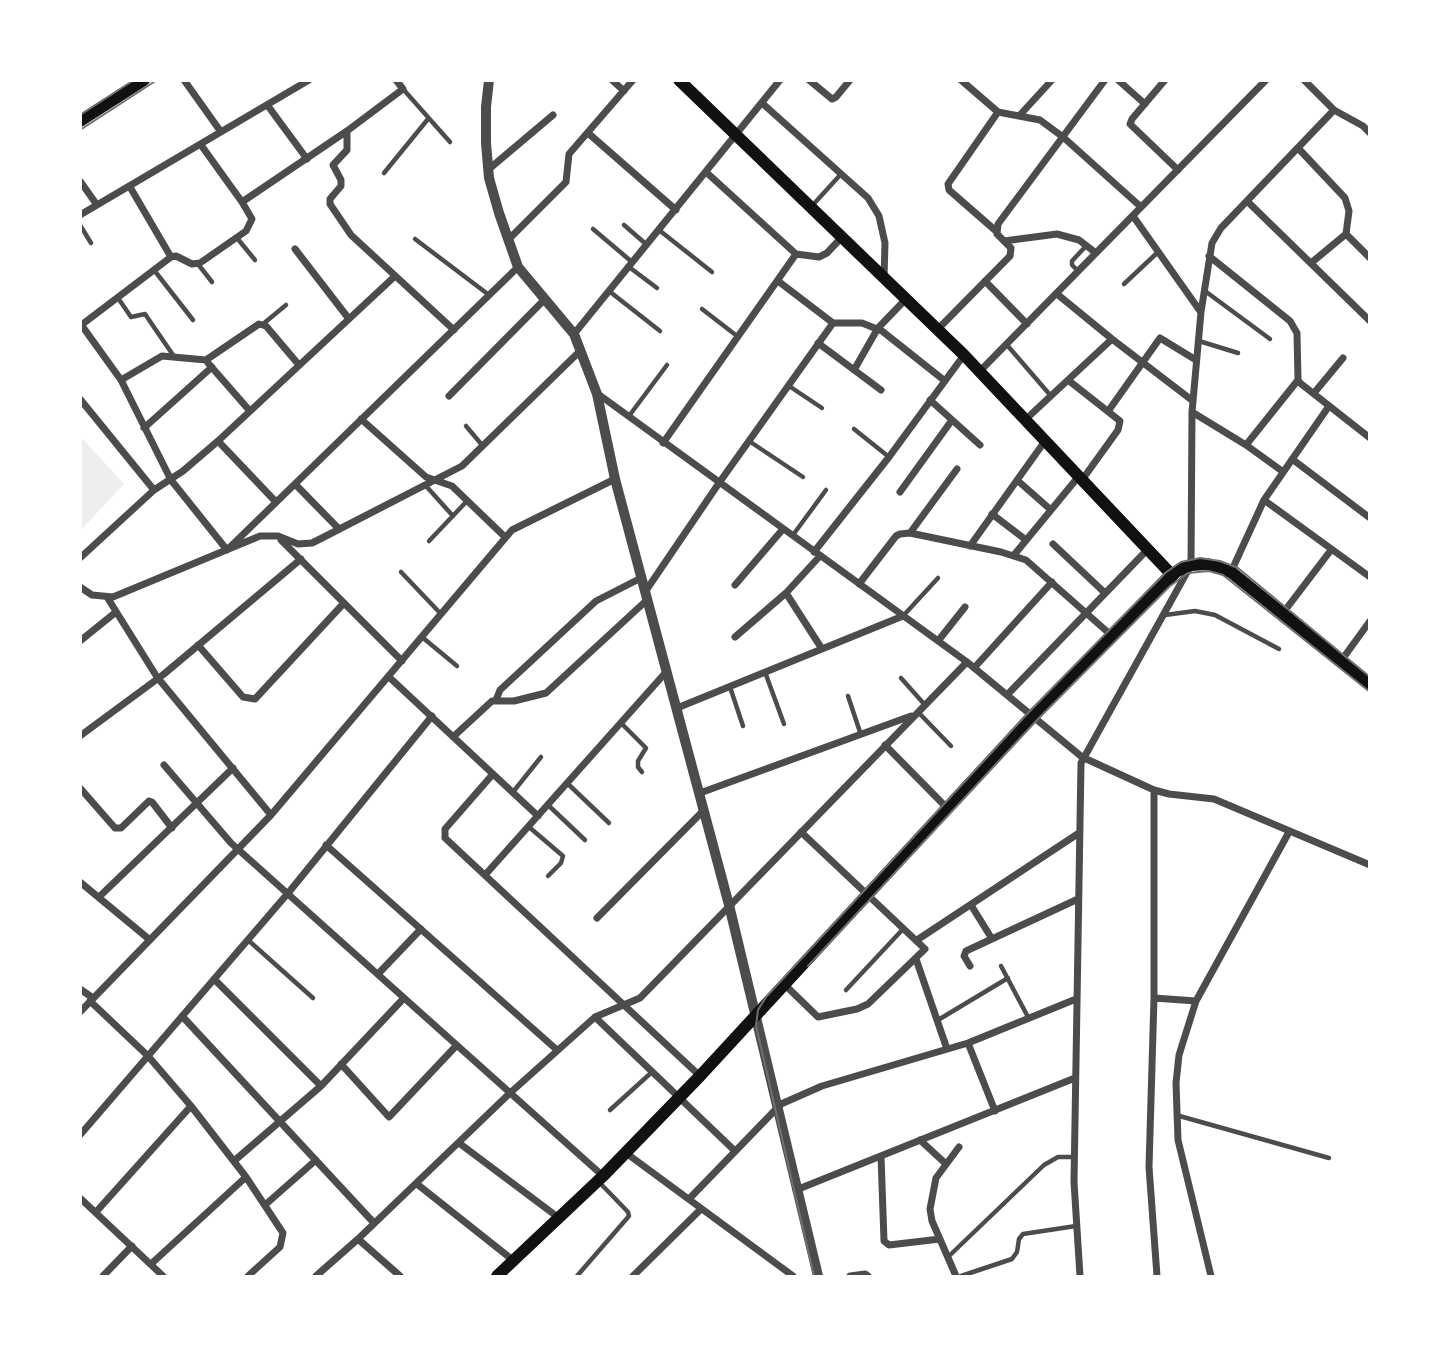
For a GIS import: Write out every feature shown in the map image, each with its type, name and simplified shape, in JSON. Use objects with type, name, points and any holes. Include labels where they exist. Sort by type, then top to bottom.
[{"type":"main road","points":[[80,121],[144,80]]},
{"type":"main road","points":[[679,80],[980,371],[1171,575]]},
{"type":"main road","points":[[497,1276],[601,1179],[680,1098],[1032,716],[1171,575],[1191,565],[1207,564],[1231,572],[1370,684]]},
{"type":"street","points":[[184,80],[221,132]]},
{"type":"street","points":[[80,215],[309,80]]},
{"type":"street","points":[[242,202],[347,131],[403,89],[396,80]]},
{"type":"street","points":[[489,80],[485,107],[489,169],[499,213],[518,267],[574,334],[597,394],[615,479],[729,905],[818,1276]]},
{"type":"street","points":[[612,80],[624,91]]},
{"type":"street","points":[[508,240],[566,182],[569,154],[633,80]]},
{"type":"street","points":[[574,334],[780,80]]},
{"type":"street","points":[[808,80],[832,99],[850,80]]},
{"type":"street","points":[[1019,116],[1052,80]]},
{"type":"street","points":[[996,232],[998,224],[1105,80]]},
{"type":"street","points":[[1118,80],[1145,103]]},
{"type":"street","points":[[1165,80],[1132,119],[1131,125],[1178,170]]},
{"type":"street","points":[[980,371],[1266,80]]},
{"type":"street","points":[[965,82],[998,112],[1040,120],[1063,137],[1141,207]]},
{"type":"street","points":[[1309,82],[1334,110],[1370,132]]},
{"type":"street","points":[[762,103],[869,198],[879,216],[886,243],[884,278]]},
{"type":"street","points":[[268,106],[307,159]]},
{"type":"street","points":[[1080,1276],[1074,1157],[1082,757],[1191,565],[1192,412],[1201,312],[1213,243],[1220,228],[1334,110]]},
{"type":"street","points":[[937,329],[1011,254],[1011,248],[949,190],[948,184],[998,112]]},
{"type":"street","points":[[489,169],[553,115]]},
{"type":"street","points":[[347,131],[347,150],[333,165],[342,184],[330,202],[351,235],[454,330]]},
{"type":"street","points":[[588,132],[676,210]]},
{"type":"street","points":[[201,145],[251,214],[249,228],[197,264],[176,256],[171,257],[81,324],[121,380],[171,480],[227,550]]},
{"type":"street","points":[[1298,148],[1345,198],[1349,211],[1346,233],[1311,263]]},
{"type":"street","points":[[706,172],[796,254],[818,257],[827,253],[842,237]]},
{"type":"street","points":[[80,181],[97,205]]},
{"type":"street","points":[[130,187],[171,257]]},
{"type":"street","points":[[1247,201],[1370,321]]},
{"type":"street","points":[[1133,216],[1201,312]]},
{"type":"street","points":[[1346,233],[1370,258]]},
{"type":"street","points":[[1004,242],[1057,234],[1079,240],[1096,253]]},
{"type":"street","points":[[295,249],[349,319]]},
{"type":"street","points":[[663,443],[796,254]]},
{"type":"street","points":[[1209,256],[1293,324],[1297,333],[1298,380],[1246,445]]},
{"type":"street","points":[[227,550],[518,267]]},
{"type":"street","points":[[80,558],[154,490],[171,480],[218,441],[394,277]]},
{"type":"street","points":[[778,281],[833,323],[862,323],[878,328],[945,381]]},
{"type":"street","points":[[985,281],[1027,324]]},
{"type":"street","points":[[1057,294],[1193,401]]},
{"type":"street","points":[[449,396],[545,299]]},
{"type":"street","points":[[855,370],[878,328],[906,299]]},
{"type":"street","points":[[453,737],[488,704],[496,700],[522,699],[546,693],[646,596],[719,483],[833,323]]},
{"type":"street","points":[[206,360],[257,324],[263,324],[299,365]]},
{"type":"street","points":[[1109,411],[1161,337],[1196,360]]},
{"type":"street","points":[[1026,419],[1112,339]]},
{"type":"street","points":[[818,343],[881,390]]},
{"type":"street","points":[[80,587],[92,595],[107,597],[124,594],[260,536],[278,536],[298,544],[312,543],[462,466],[581,350]]},
{"type":"street","points":[[121,380],[156,357],[173,355],[206,360],[249,410]]},
{"type":"street","points":[[735,637],[786,593],[964,355]]},
{"type":"street","points":[[1314,393],[1343,358]]},
{"type":"street","points":[[144,428],[212,367]]},
{"type":"street","points":[[1014,555],[1081,478],[1120,427],[1118,418],[1068,380]]},
{"type":"street","points":[[1298,380],[1369,438]]},
{"type":"street","points":[[597,394],[967,662],[1082,757],[1154,790],[1214,799],[1370,865]]},
{"type":"street","points":[[80,399],[154,490]]},
{"type":"street","points":[[930,400],[979,445]]},
{"type":"street","points":[[1231,572],[1264,500],[1329,406]]},
{"type":"street","points":[[1192,412],[1282,471]]},
{"type":"street","points":[[361,419],[426,477],[448,483],[505,537]]},
{"type":"street","points":[[900,492],[952,420]]},
{"type":"street","points":[[218,441],[276,502]]},
{"type":"street","points":[[970,546],[1045,441]]},
{"type":"street","points":[[1292,459],[1370,518]]},
{"type":"street","points":[[910,533],[957,470]]},
{"type":"street","points":[[80,1012],[240,850],[512,530],[615,479]]},
{"type":"street","points":[[1017,480],[1051,510]]},
{"type":"street","points":[[295,484],[340,529]]},
{"type":"street","points":[[1264,500],[1370,577]]},
{"type":"street","points":[[992,514],[1026,540]]},
{"type":"street","points":[[735,585],[783,529]]},
{"type":"street","points":[[859,584],[896,536],[910,533],[1014,555],[1026,560],[1111,635]]},
{"type":"street","points":[[278,536],[402,661]]},
{"type":"street","points":[[1053,544],[1105,593]]},
{"type":"street","points":[[1007,695],[1148,549]]},
{"type":"street","points":[[1283,613],[1331,550]]},
{"type":"street","points":[[80,736],[198,645],[300,559]]},
{"type":"street","points":[[496,700],[500,690],[596,601],[641,578]]},
{"type":"street","points":[[974,668],[1052,582]]},
{"type":"street","points":[[786,593],[822,649]]},
{"type":"street","points":[[107,597],[157,677],[271,815]]},
{"type":"street","points":[[198,645],[243,696],[255,699],[344,603]]},
{"type":"street","points":[[938,641],[965,607]]},
{"type":"street","points":[[80,641],[116,612]]},
{"type":"street","points":[[677,708],[903,616]]},
{"type":"street","points":[[1340,661],[1370,621]]},
{"type":"street","points":[[316,1276],[417,1184],[510,1093],[595,1017],[640,998],[967,662]]},
{"type":"street","points":[[485,876],[667,671]]},
{"type":"street","points":[[389,677],[538,816]]},
{"type":"street","points":[[700,793],[916,714]]},
{"type":"street","points":[[80,1135],[289,892],[432,716]]},
{"type":"street","points":[[885,746],[947,808]]},
{"type":"street","points":[[164,765],[240,850],[510,1093],[601,1179]]},
{"type":"street","points":[[99,897],[233,768]]},
{"type":"street","points":[[493,774],[444,832],[445,838],[700,1076]]},
{"type":"street","points":[[80,788],[115,828],[121,828],[149,801],[172,828]]},
{"type":"street","points":[[1154,790],[1154,998],[1149,1167],[1157,1276]]},
{"type":"street","points":[[597,918],[704,810]]},
{"type":"street","points":[[784,984],[818,1017],[823,1017],[868,1004],[925,949],[801,832]]},
{"type":"street","points":[[1211,1276],[1178,1140],[1176,1115],[1179,1055],[1196,1000],[1289,832]]},
{"type":"street","points":[[917,940],[1079,833]]},
{"type":"street","points":[[326,845],[557,1050]]},
{"type":"street","points":[[80,882],[150,940]]},
{"type":"street","points":[[970,965],[965,952],[1078,899]]},
{"type":"street","points":[[971,905],[992,939]]},
{"type":"street","points":[[378,974],[421,929]]},
{"type":"street","points":[[916,959],[947,1049]]},
{"type":"street","points":[[214,979],[321,1086]]},
{"type":"street","points":[[80,989],[148,1056],[191,1106],[246,1177],[283,1233],[284,1240],[280,1247],[248,1276]]},
{"type":"street","points":[[234,1161],[321,1086],[404,998]]},
{"type":"street","points":[[1154,998],[1196,1000]]},
{"type":"street","points":[[689,1199],[777,1107],[822,1087],[968,1043],[1076,999]]},
{"type":"street","points":[[182,1016],[373,1223]]},
{"type":"street","points":[[595,1017],[735,1151]]},
{"type":"street","points":[[968,1043],[995,1111]]},
{"type":"street","points":[[341,1064],[389,1116],[456,1046]]},
{"type":"street","points":[[796,1189],[1075,1078]]},
{"type":"street","points":[[96,1212],[191,1106]]},
{"type":"street","points":[[920,1140],[946,1164]]},
{"type":"street","points":[[459,1143],[560,1218]]},
{"type":"street","points":[[956,1276],[932,1221],[930,1196],[936,1178],[959,1147]]},
{"type":"street","points":[[626,1153],[793,1276]]},
{"type":"street","points":[[881,1156],[884,1241],[889,1245],[940,1239]]},
{"type":"street","points":[[265,1205],[316,1160]]},
{"type":"street","points":[[151,1264],[246,1177]]},
{"type":"street","points":[[417,1184],[514,1261]]},
{"type":"street","points":[[80,1198],[163,1276]]},
{"type":"street","points":[[632,1276],[701,1209]]},
{"type":"street","points":[[358,1239],[400,1276]]},
{"type":"street","points":[[103,1276],[132,1246]]},
{"type":"street","points":[[849,1276],[868,1276]]},
{"type":"lane","points":[[403,89],[450,142]]},
{"type":"lane","points":[[384,173],[428,119]]},
{"type":"lane","points":[[811,207],[841,174]]},
{"type":"lane","points":[[80,225],[91,243]]},
{"type":"lane","points":[[624,225],[647,245]]},
{"type":"lane","points":[[593,229],[657,288]]},
{"type":"lane","points":[[659,230],[712,272]]},
{"type":"lane","points":[[237,238],[255,260]]},
{"type":"lane","points":[[415,239],[489,295]]},
{"type":"lane","points":[[1078,272],[1072,261],[1087,245]]},
{"type":"lane","points":[[1124,284],[1158,252]]},
{"type":"lane","points":[[197,264],[212,282]]},
{"type":"lane","points":[[154,270],[193,320]]},
{"type":"lane","points":[[1204,290],[1270,339]]},
{"type":"lane","points":[[609,291],[660,331]]},
{"type":"lane","points":[[118,298],[131,317],[145,314],[173,355]]},
{"type":"lane","points":[[263,324],[286,305]]},
{"type":"lane","points":[[702,309],[738,337]]},
{"type":"lane","points":[[1198,340],[1238,353]]},
{"type":"lane","points":[[1007,345],[1051,396]]},
{"type":"lane","points":[[628,417],[667,365]]},
{"type":"lane","points":[[788,385],[822,408]]},
{"type":"lane","points":[[466,426],[482,445]]},
{"type":"lane","points":[[855,429],[889,457]]},
{"type":"lane","points":[[749,441],[803,477]]},
{"type":"lane","points":[[426,486],[453,516]]},
{"type":"lane","points":[[793,536],[826,490]]},
{"type":"lane","points":[[429,541],[467,500]]},
{"type":"lane","points":[[401,572],[441,614]]},
{"type":"lane","points":[[903,616],[938,578]]},
{"type":"lane","points":[[1164,615],[1195,611],[1215,615],[1279,649]]},
{"type":"lane","points":[[422,637],[457,666]]},
{"type":"lane","points":[[765,672],[784,724]]},
{"type":"lane","points":[[901,678],[925,705]]},
{"type":"lane","points":[[729,686],[743,726]]},
{"type":"lane","points":[[848,696],[861,734]]},
{"type":"lane","points":[[916,714],[951,746]]},
{"type":"lane","points":[[621,723],[646,748],[638,761],[642,772]]},
{"type":"lane","points":[[513,793],[541,757]]},
{"type":"lane","points":[[567,783],[608,824]]},
{"type":"lane","points":[[548,805],[585,840]]},
{"type":"lane","points":[[529,827],[563,856],[561,863],[548,876]]},
{"type":"lane","points":[[846,990],[904,928]]},
{"type":"lane","points":[[248,940],[313,998]]},
{"type":"lane","points":[[1001,966],[1028,1017]]},
{"type":"lane","points":[[937,1021],[1008,978]]},
{"type":"lane","points":[[610,1111],[653,1072]]},
{"type":"lane","points":[[1176,1115],[1329,1158]]},
{"type":"lane","points":[[948,1257],[1044,1165],[1058,1157],[1074,1157]]},
{"type":"lane","points":[[577,1276],[629,1216],[601,1179]]},
{"type":"lane","points":[[961,1276],[1012,1259],[1023,1234],[1076,1226]]},
{"type":"shaded area","points":[[81,437],[124,484],[81,530]]},
{"type":"tram line","points":[[80,115],[134,80]]},
{"type":"tram line","points":[[80,130],[157,80]]},
{"type":"tram line","points":[[814,1276],[756,1026],[758,1010],[766,997],[1028,713],[1165,573],[1181,562],[1200,558],[1220,561],[1238,568],[1370,677]]},
{"type":"tram line","points":[[808,966],[1037,720],[1170,586],[1188,573],[1209,571],[1223,575],[1370,692]]}]
